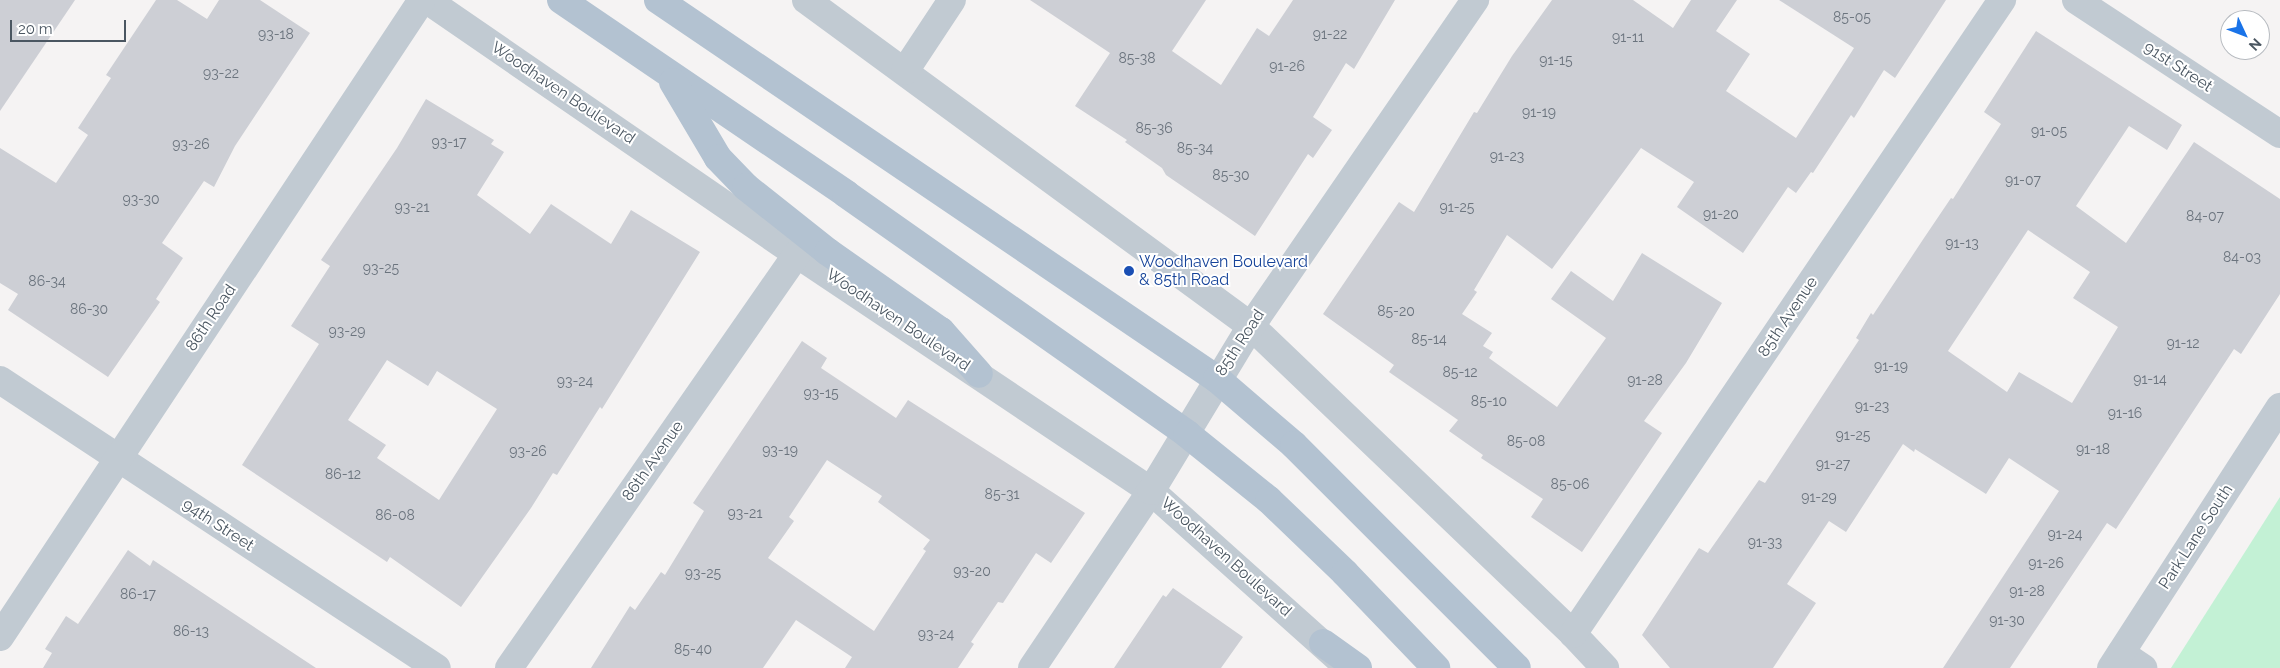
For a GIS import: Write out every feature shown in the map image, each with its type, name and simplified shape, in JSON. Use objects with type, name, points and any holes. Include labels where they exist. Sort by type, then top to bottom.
[{"type":"main road","points":[[560,0],[854,200],[1187,434],[1269,500],[1345,573],[1436,668]]},
{"type":"main road","points":[[658,0],[1217,379],[1294,445],[1517,668]]},
{"type":"main road","points":[[665,71],[692,110],[718,158],[746,187],[828,252],[941,331],[979,374]]},
{"type":"main road","points":[[1323,643],[1358,668]]},
{"type":"street","name":"86th Road","points":[[0,637],[422,0]]},
{"type":"street","name":"Woodhaven Boulevard","points":[[427,0],[797,254],[979,374],[1151,491],[1323,643],[1347,668]]},
{"type":"street","points":[[806,0],[1251,326],[1573,634],[1605,668]]},
{"type":"street","points":[[906,72],[952,0]]},
{"type":"street","name":"85th Road","points":[[1032,668],[1151,491],[1187,434],[1217,379],[1251,326],[1475,0]]},
{"type":"street","name":"85th Avenue","points":[[1573,634],[2002,0]]},
{"type":"street","name":"91st Street","points":[[2076,0],[2280,134]]},
{"type":"street","name":"86th Avenue","points":[[509,668],[797,254]]},
{"type":"street","name":"94th Street","points":[[0,380],[437,668]]},
{"type":"street","name":"Park Lane South","points":[[2116,660],[2280,407]]},
{"type":"street","points":[[2116,660],[2143,668]]},
{"type":"green space","points":[[2280,497],[2280,668],[2171,668]]},
{"type":"building","points":[[0,0],[75,0],[0,111]]},
{"type":"building","points":[[156,0],[177,0],[207,19],[219,0],[260,0],[310,33],[235,146],[214,187],[204,181],[162,243],[183,258],[156,299],[160,302],[108,377],[8,310],[18,294],[0,283],[0,148],[56,183],[88,135],[78,128],[111,78],[106,75]]},
{"type":"building","points":[[1030,0],[1206,0],[1172,51],[1221,85],[1257,28],[1269,36],[1293,0],[1395,0],[1354,69],[1346,63],[1313,117],[1332,130],[1313,158],[1308,154],[1255,236],[1166,175],[1162,168],[1125,142],[1127,140],[1075,106],[1110,53]]},
{"type":"building","points":[[1552,0],[1633,0],[1673,28],[1691,0],[1737,0],[1716,31],[1750,54],[1726,91],[1796,138],[1854,48],[1779,0],[1946,0],[1895,78],[1884,70],[1854,118],[1851,115],[1813,173],[1811,172],[1796,193],[1788,187],[1743,253],[1677,207],[1694,182],[1641,148],[1552,269],[1507,235],[1474,290],[1477,292],[1462,314],[1492,333],[1483,346],[1493,352],[1489,358],[1557,407],[1606,338],[1551,299],[1571,271],[1613,301],[1642,253],[1722,303],[1686,363],[1644,421],[1662,433],[1582,552],[1531,517],[1543,499],[1481,458],[1483,455],[1449,431],[1458,420],[1389,372],[1394,365],[1323,314],[1399,202],[1414,212],[1474,112],[1477,113],[1512,56]]},
{"type":"building","points":[[2036,31],[2182,125],[2167,150],[2129,126],[2076,206],[2126,243],[2194,142],[2280,199],[2280,294],[2241,354],[2234,349],[2116,529],[2107,523],[2010,668],[1943,668],[2059,491],[2009,458],[1986,494],[1915,449],[1914,452],[1903,444],[1846,532],[1829,521],[1787,584],[1816,603],[1773,668],[1670,668],[1642,635],[1699,548],[1708,553],[1759,480],[1765,483],[1859,340],[1856,338],[1871,313],[1873,315],[1951,198],[1953,199],[2001,124],[1984,112]],"holes":[[[2028,230],[2090,272],[2073,298],[2118,327],[2072,403],[2019,372],[2007,392],[1948,351]]]},
{"type":"building","points":[[426,99],[494,140],[491,144],[504,152],[477,195],[530,234],[551,204],[611,244],[631,210],[700,252],[602,409],[600,407],[557,475],[553,473],[531,508],[461,607],[390,557],[387,562],[242,465],[319,344],[291,326],[330,266],[321,260],[397,148]],"holes":[[[387,360],[428,386],[437,371],[497,409],[439,500],[377,458],[386,445],[348,420]]]},
{"type":"building","points":[[802,341],[827,358],[821,368],[896,418],[908,400],[1085,513],[1051,563],[1036,553],[1003,603],[998,602],[971,642],[974,644],[958,668],[845,668],[852,657],[796,620],[763,668],[591,668],[630,606],[635,610],[661,572],[665,575],[704,511],[693,503]],"holes":[[[827,460],[882,496],[878,502],[930,540],[923,549],[926,551],[874,631],[768,558],[794,521],[789,517]]]},
{"type":"building","points":[[128,550],[150,566],[153,560],[316,668],[43,668],[52,653],[45,649],[66,616],[78,624]]},
{"type":"building","points":[[1173,588],[1243,637],[1221,668],[1114,668],[1163,595],[1166,597]]},
{"type":"place","name":"Woodhaven Boulevard & 85th Road","points":[[1129,271]]}]
